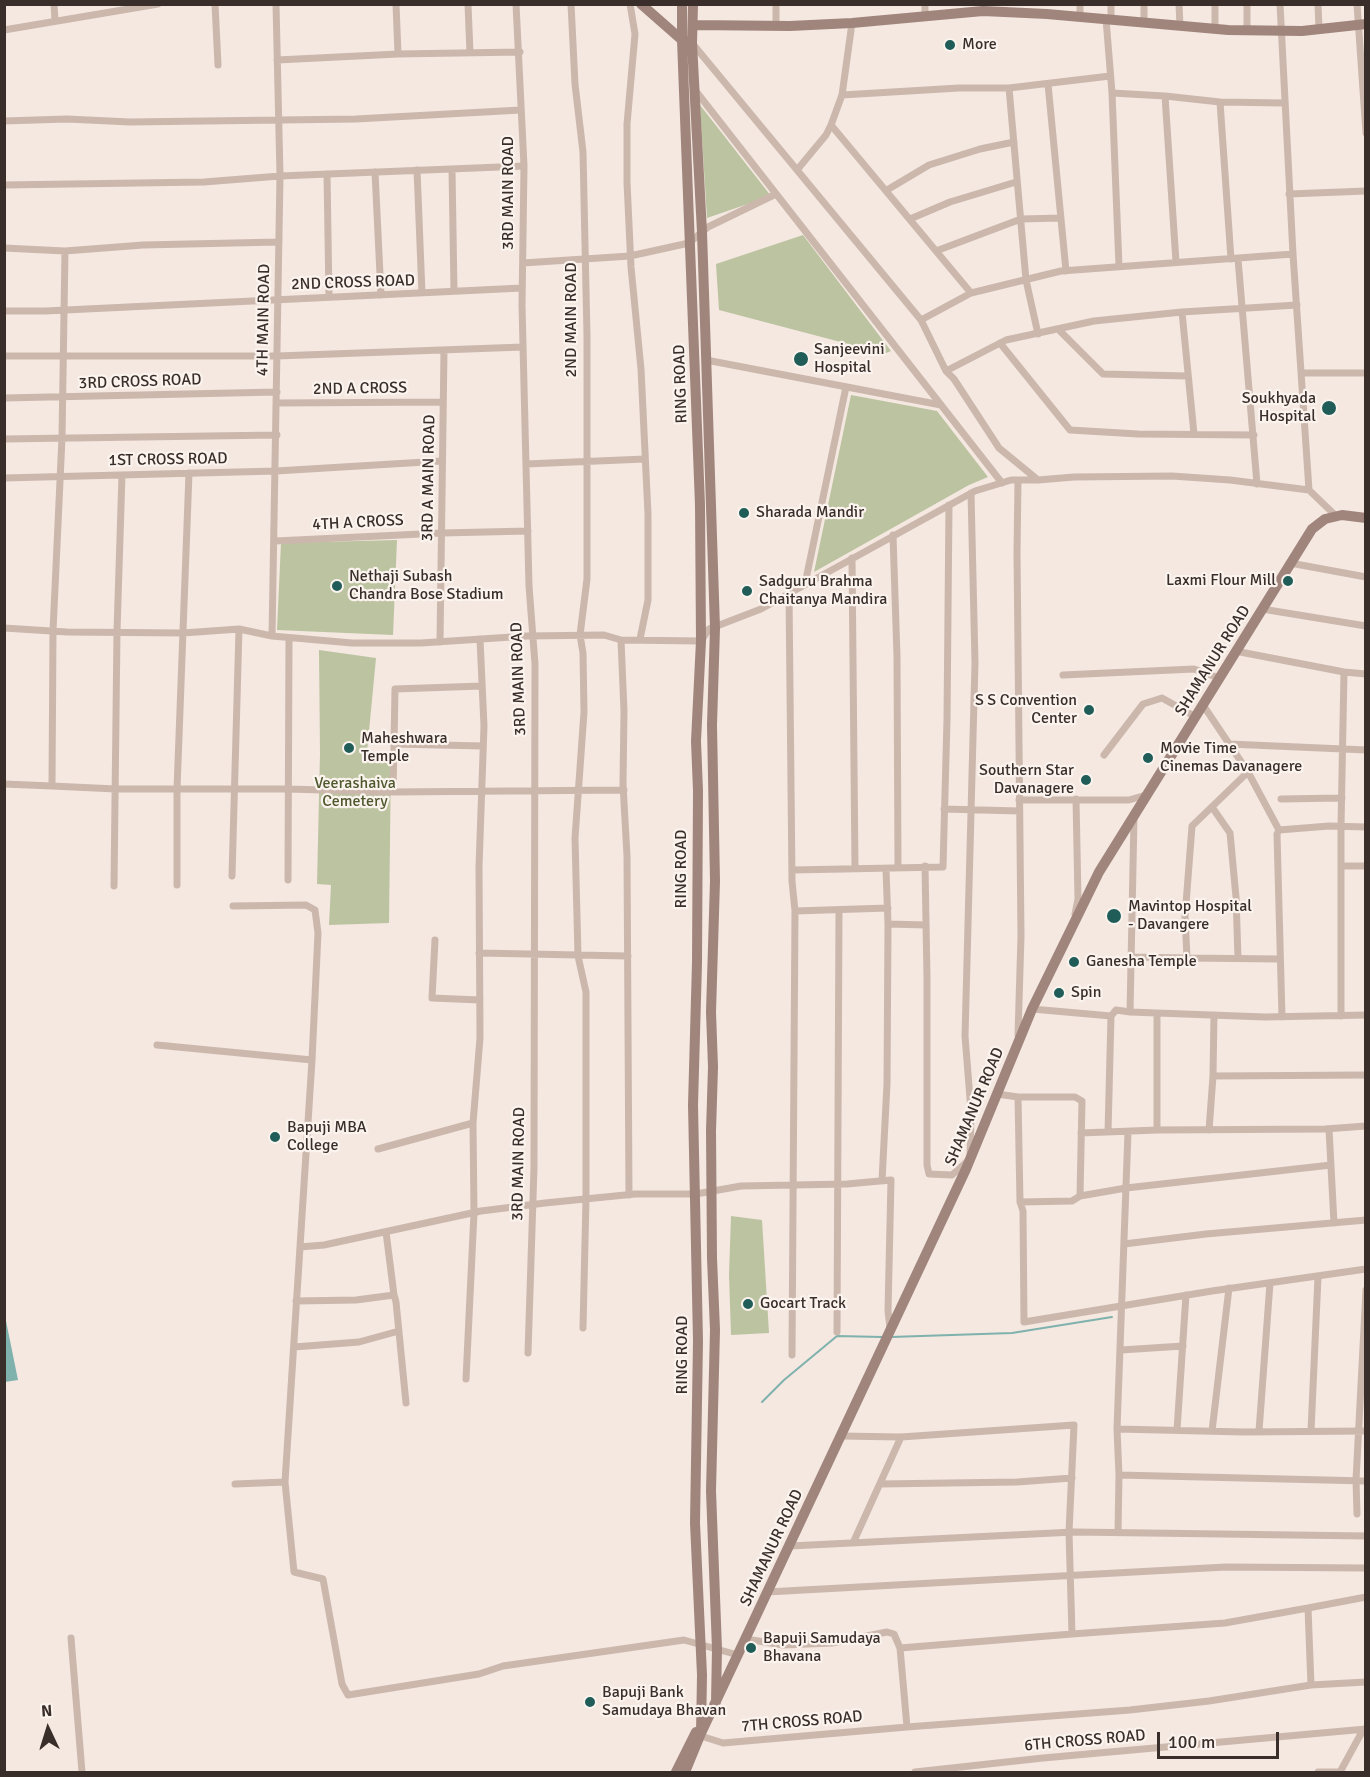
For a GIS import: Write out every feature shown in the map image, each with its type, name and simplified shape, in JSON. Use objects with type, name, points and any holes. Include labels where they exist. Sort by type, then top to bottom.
[{"type":"main road","points":[[641,4],[687,41]]},
{"type":"main road","name":"RING ROAD","points":[[682,4],[695,89],[715,627],[712,725],[715,881],[711,1012],[712,1258],[716,1330],[711,1491],[717,1649],[716,1702]]},
{"type":"main road","name":"RING ROAD","points":[[693,4],[693,25],[687,41],[689,243],[700,506],[701,641],[696,723],[697,963],[693,1105],[699,1341],[695,1523],[701,1735]]},
{"type":"main road","points":[[693,25],[776,26],[852,23],[983,11],[1040,9],[1080,17],[1215,29],[1280,31],[1361,25]]},
{"type":"main road","points":[[1336,516],[1365,518]]},
{"type":"main road","name":"SHAMANUR ROAD","points":[[685,1773],[767,1592],[970,1159],[1032,1009],[1099,872],[1312,528],[1325,519],[1336,516]]},
{"type":"main road","points":[[676,1773],[702,1720],[717,1681]]},
{"type":"street","points":[[54,4],[55,21]]},
{"type":"street","points":[[4,30],[158,4]]},
{"type":"street","points":[[215,4],[218,65]]},
{"type":"street","name":"4TH MAIN ROAD","points":[[272,636],[280,176],[276,4]]},
{"type":"street","points":[[396,4],[398,54]]},
{"type":"street","points":[[468,4],[470,53]]},
{"type":"street","name":"3RD MAIN ROAD","points":[[516,4],[524,166],[523,346],[528,531],[535,664],[536,912],[533,953],[535,1006],[528,1353]]},
{"type":"street","name":"2ND MAIN ROAD","points":[[571,4],[575,84],[583,152],[585,258],[587,579],[580,635],[583,653],[584,712],[575,838],[578,956],[586,992],[586,1199],[583,1328]]},
{"type":"street","points":[[630,4],[635,34],[627,124],[627,182],[630,256],[641,369],[648,600],[640,639]]},
{"type":"street","points":[[776,4],[776,26]]},
{"type":"street","points":[[925,4],[925,17]]},
{"type":"street","points":[[1080,4],[1080,17]]},
{"type":"street","points":[[1111,4],[1110,76],[1119,266]]},
{"type":"street","points":[[1144,4],[1144,23]]},
{"type":"street","points":[[1179,4],[1180,26]]},
{"type":"street","points":[[1215,4],[1215,29]]},
{"type":"street","points":[[1247,4],[1247,30]]},
{"type":"street","points":[[1280,4],[1289,194],[1309,490]]},
{"type":"street","points":[[1318,4],[1319,29]]},
{"type":"street","points":[[1357,4],[1361,25],[1365,133]]},
{"type":"street","points":[[797,170],[826,135],[831,125],[842,95],[852,23]]},
{"type":"street","points":[[687,41],[921,320],[946,371],[999,448],[1038,480]]},
{"type":"street","points":[[278,60],[398,54],[520,52]]},
{"type":"street","points":[[842,95],[959,88],[1009,88],[1110,76]]},
{"type":"street","points":[[1048,84],[1066,271]]},
{"type":"street","points":[[1009,88],[1026,280],[1038,334]]},
{"type":"street","points":[[695,89],[1002,483]]},
{"type":"street","points":[[1112,93],[1220,102],[1284,102]]},
{"type":"street","points":[[1165,96],[1176,262]]},
{"type":"street","points":[[1220,102],[1234,259],[1242,309],[1257,484]]},
{"type":"street","points":[[4,121],[279,120],[521,110]]},
{"type":"street","points":[[831,125],[971,293]]},
{"type":"street","points":[[886,190],[929,165],[980,149],[1014,142]]},
{"type":"street","points":[[4,185],[204,182],[280,176],[524,166]]},
{"type":"street","points":[[452,169],[454,291]]},
{"type":"street","points":[[417,170],[422,293]]},
{"type":"street","points":[[375,172],[381,295]]},
{"type":"street","points":[[327,174],[329,297]]},
{"type":"street","points":[[910,219],[950,202],[1016,182]]},
{"type":"street","points":[[1289,194],[1365,191]]},
{"type":"street","points":[[523,263],[630,256],[689,243],[702,232],[776,194]]},
{"type":"street","points":[[936,251],[1021,219],[1061,218]]},
{"type":"street","points":[[4,248],[65,250],[143,245],[279,242]]},
{"type":"street","points":[[52,786],[52,631],[62,438],[65,250]]},
{"type":"street","points":[[921,320],[971,293],[1066,271],[1293,254]]},
{"type":"street","name":"2ND CROSS ROAD","points":[[4,311],[522,288]]},
{"type":"street","points":[[946,371],[1006,340],[1094,321],[1182,312],[1297,305]]},
{"type":"street","points":[[1182,312],[1194,434]]},
{"type":"street","points":[[1059,330],[1103,374],[1187,376]]},
{"type":"street","points":[[1000,343],[1070,430],[1138,434],[1254,435]]},
{"type":"street","points":[[4,356],[278,356],[523,346]]},
{"type":"street","name":"3RD A MAIN ROAD","points":[[440,642],[444,350]]},
{"type":"street","points":[[706,360],[941,405]]},
{"type":"street","points":[[1302,373],[1365,373]]},
{"type":"street","points":[[805,584],[846,387]]},
{"type":"street","name":"3RD CROSS ROAD","points":[[4,399],[277,392]]},
{"type":"street","name":"2ND A CROSS","points":[[277,403],[443,402]]},
{"type":"street","points":[[4,439],[277,435]]},
{"type":"street","points":[[526,464],[645,459]]},
{"type":"street","name":"1ST CROSS ROAD","points":[[4,478],[276,471],[442,461]]},
{"type":"street","points":[[177,885],[177,789],[189,473]]},
{"type":"street","points":[[114,886],[117,631],[123,475]]},
{"type":"street","points":[[4,628],[183,633],[239,629],[272,636],[352,643],[440,642],[580,635],[604,635],[621,640],[701,641],[710,629],[761,609],[971,493],[1002,483],[1074,477],[1172,476],[1257,484],[1309,490],[1336,516]]},
{"type":"street","points":[[1018,480],[1021,936],[1018,1046]]},
{"type":"street","points":[[924,866],[927,1165],[929,1174],[952,1175],[970,1159],[971,1111],[965,1036],[975,663],[971,493]]},
{"type":"street","points":[[793,870],[943,867],[949,505]]},
{"type":"street","name":"4TH A CROSS","points":[[275,541],[442,532],[528,531]]},
{"type":"street","points":[[893,535],[897,656],[897,868]]},
{"type":"street","points":[[852,558],[855,868]]},
{"type":"street","points":[[1290,563],[1365,577]]},
{"type":"street","points":[[789,593],[795,911],[792,1355]]},
{"type":"street","points":[[1262,609],[1365,626]]},
{"type":"street","points":[[232,876],[239,629]]},
{"type":"street","points":[[288,880],[289,638]]},
{"type":"street","points":[[466,1379],[474,1213],[473,1123],[480,1038],[479,953],[483,746],[480,639]]},
{"type":"street","points":[[621,640],[627,856],[629,1195]]},
{"type":"street","points":[[1236,651],[1365,674]]},
{"type":"street","points":[[1063,675],[1194,669],[1220,678]]},
{"type":"street","points":[[1341,1016],[1344,672]]},
{"type":"street","points":[[393,792],[395,689],[482,687]]},
{"type":"street","points":[[1104,755],[1143,704],[1162,698],[1196,717]]},
{"type":"street","points":[[1203,705],[1248,772],[1279,830],[1277,834],[1282,1017]]},
{"type":"street","points":[[394,744],[483,746]]},
{"type":"street","points":[[1229,744],[1365,750]]},
{"type":"street","points":[[1187,958],[1185,917],[1192,826],[1248,772]]},
{"type":"street","points":[[4,784],[116,789],[288,789],[393,792],[624,790]]},
{"type":"street","points":[[1019,800],[1129,800],[1148,795]]},
{"type":"street","points":[[1281,799],[1342,798]]},
{"type":"street","points":[[1071,931],[1077,899],[1076,800]]},
{"type":"street","points":[[1212,807],[1230,833],[1236,897],[1238,958]]},
{"type":"street","points":[[944,809],[1019,811]]},
{"type":"street","points":[[1130,1012],[1134,817]]},
{"type":"street","points":[[1279,830],[1341,826],[1365,827]]},
{"type":"street","points":[[1341,866],[1365,866]]},
{"type":"street","points":[[882,1181],[886,1084],[888,908],[886,869]]},
{"type":"street","points":[[233,906],[306,905],[315,910],[318,933],[312,1060],[285,1482],[294,1572],[323,1579],[342,1684],[348,1695],[479,1674],[514,1664],[684,1640],[738,1655]]},
{"type":"street","points":[[795,911],[888,908]]},
{"type":"street","points":[[837,1332],[839,910]]},
{"type":"street","points":[[888,924],[926,925]]},
{"type":"street","points":[[435,940],[432,998],[480,1000]]},
{"type":"street","points":[[479,953],[628,956]]},
{"type":"street","points":[[1132,957],[1280,959]]},
{"type":"street","points":[[1032,1009],[1112,1016]]},
{"type":"street","points":[[1108,1132],[1112,1016],[1116,1010],[1282,1017],[1365,1016]]},
{"type":"street","points":[[1157,1013],[1157,1130]]},
{"type":"street","points":[[1209,1130],[1214,1015]]},
{"type":"street","points":[[158,1045],[312,1060]]},
{"type":"street","points":[[1213,1076],[1365,1075]]},
{"type":"street","points":[[997,1094],[1018,1097],[1075,1097],[1082,1101],[1080,1196]]},
{"type":"street","points":[[1018,1097],[1020,1202],[1023,1211],[1024,1322],[1229,1288],[1365,1269]]},
{"type":"street","points":[[378,1149],[473,1123]]},
{"type":"street","points":[[1081,1133],[1365,1126]]},
{"type":"street","points":[[1329,1128],[1334,1223]]},
{"type":"street","points":[[1118,1532],[1117,1429],[1128,1132]]},
{"type":"street","points":[[1020,1202],[1072,1201],[1080,1196],[1126,1188],[1331,1165]]},
{"type":"street","points":[[300,1247],[324,1245],[474,1213],[532,1205],[629,1195],[696,1194],[741,1186],[837,1184],[891,1180],[888,1334]]},
{"type":"street","points":[[1124,1244],[1206,1234],[1365,1220]]},
{"type":"street","points":[[386,1232],[396,1302],[406,1403]]},
{"type":"street","points":[[1311,1431],[1318,1276]]},
{"type":"street","points":[[1259,1431],[1270,1283]]},
{"type":"street","points":[[1212,1431],[1229,1288]]},
{"type":"street","points":[[1357,1514],[1356,1480],[1362,1431],[1365,1290]]},
{"type":"street","points":[[297,1301],[356,1300],[394,1295]]},
{"type":"street","points":[[1177,1430],[1186,1295]]},
{"type":"street","points":[[294,1347],[359,1342],[399,1331]]},
{"type":"street","points":[[1121,1350],[1183,1346]]},
{"type":"street","points":[[840,1436],[901,1437],[1074,1425],[1069,1532],[1072,1634]]},
{"type":"street","points":[[1117,1429],[1362,1431]]},
{"type":"street","points":[[853,1543],[901,1437]]},
{"type":"street","points":[[1119,1474],[1365,1481]]},
{"type":"street","points":[[880,1484],[1017,1482],[1072,1478]]},
{"type":"street","points":[[235,1484],[285,1482]]},
{"type":"street","points":[[790,1546],[1069,1532],[1365,1536]]},
{"type":"street","points":[[767,1592],[1226,1567],[1365,1568]]},
{"type":"street","points":[[900,1648],[1225,1623],[1365,1597]]},
{"type":"street","points":[[1308,1608],[1311,1685],[1365,1682]]},
{"type":"street","points":[[746,1639],[783,1645],[831,1643],[887,1632],[894,1634],[900,1648],[907,1726]]},
{"type":"street","points":[[71,1638],[82,1773]]},
{"type":"street","name":"7TH CROSS ROAD","points":[[701,1735],[723,1743],[907,1726],[1130,1710],[1209,1701],[1311,1685]]},
{"type":"street","points":[[1318,1773],[1340,1772],[1364,1729]]},
{"type":"street","name":"6TH CROSS ROAD","points":[[915,1773],[1043,1758],[1364,1729]]},
{"type":"green space","points":[[700,105],[771,196],[707,218]]},
{"type":"green space","points":[[803,235],[891,351],[886,353],[871,350],[719,310],[716,264]]},
{"type":"green space","points":[[851,395],[937,411],[988,477],[969,485],[814,572]]},
{"type":"green space","name":"Nethaji Subash Chandra Bose Stadium","points":[[397,540],[393,635],[277,630],[281,543]]},
{"type":"green space","name":"Veerashaiva Cemetery","points":[[319,650],[376,658],[367,752],[391,756],[389,923],[329,925],[331,885],[317,884],[320,754]]},
{"type":"green space","name":"Gocart Track","points":[[731,1216],[762,1220],[769,1333],[731,1335],[729,1275]]},
{"type":"water","points":[[4,1311],[18,1380],[5,1382],[4,1382]]},
{"type":"waterway","points":[[891,1337],[1012,1333],[1112,1317]]},
{"type":"waterway","points":[[762,1402],[784,1380],[837,1336],[882,1337]]},
{"type":"place","name":"More","points":[[950,45]]},
{"type":"place","name":"Sanjeevini Hospital","points":[[801,359]]},
{"type":"place","name":"Soukhyada Hospital","points":[[1329,408]]},
{"type":"place","name":"Sharada Mandir","points":[[744,513]]},
{"type":"place","name":"Laxmi Flour Mill","points":[[1288,581]]},
{"type":"place","name":"Nethaji Subash Chandra Bose Stadium","points":[[337,586]]},
{"type":"place","name":"Sadguru Brahma Chaitanya Mandira","points":[[747,591]]},
{"type":"place","name":"S S Convention Center","points":[[1089,710]]},
{"type":"place","name":"Maheshwara Temple","points":[[349,748]]},
{"type":"place","name":"Movie Time Cinemas Davanagere","points":[[1148,758]]},
{"type":"place","name":"Southern Star Davanagere","points":[[1086,780]]},
{"type":"place","name":"Mavintop Hospital - Davangere","points":[[1114,916]]},
{"type":"place","name":"Ganesha Temple","points":[[1074,962]]},
{"type":"place","name":"Spin","points":[[1059,993]]},
{"type":"place","name":"Bapuji MBA College","points":[[275,1137]]},
{"type":"place","name":"Gocart Track","points":[[748,1304]]},
{"type":"place","name":"Bapuji Samudaya Bhavana","points":[[751,1648]]},
{"type":"place","name":"Bapuji Bank Samudaya Bhavan","points":[[590,1702]]}]
